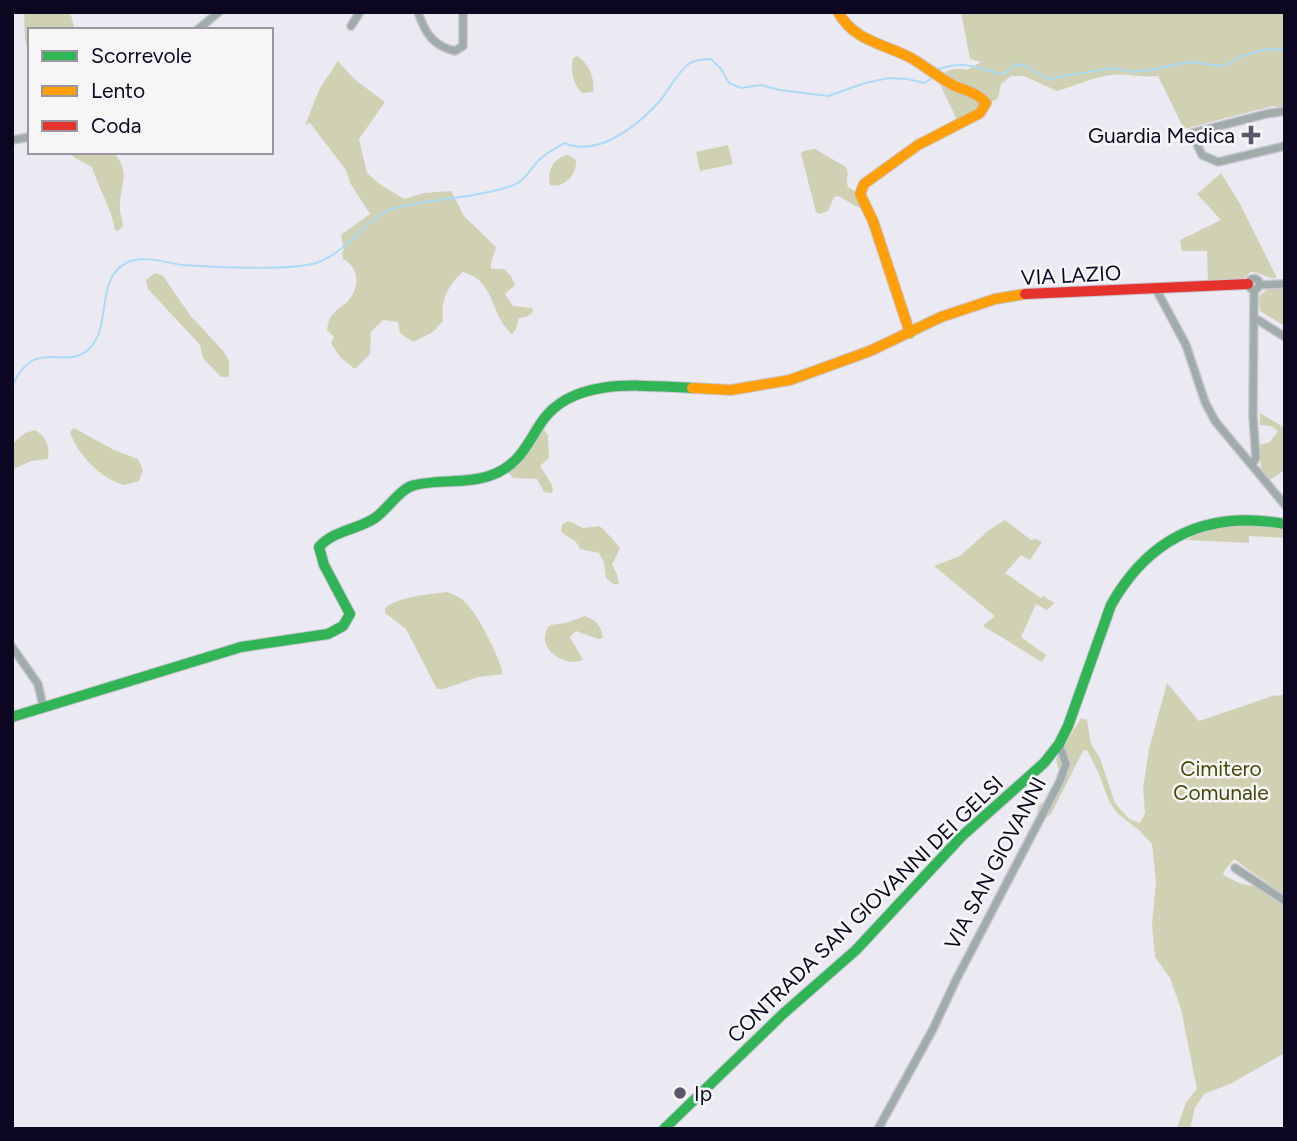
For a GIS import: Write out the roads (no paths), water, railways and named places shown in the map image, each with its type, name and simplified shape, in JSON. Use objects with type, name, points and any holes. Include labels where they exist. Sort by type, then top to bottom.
[{"type":"street","points":[[199,28],[219,12]]},
{"type":"street","points":[[351,26],[360,12]]},
{"type":"street","points":[[418,12],[427,35],[441,48],[454,51],[463,46],[463,12]]},
{"type":"street","points":[[838,12],[856,37],[897,51],[953,85],[983,97],[986,103],[980,113],[896,159],[864,184],[860,194],[873,221],[910,332]]},
{"type":"street","points":[[1285,111],[1192,133],[1202,155],[1218,162],[1285,146]]},
{"type":"street","points":[[1252,464],[1256,458],[1253,416],[1254,282]]},
{"type":"street","name":"VIA LAZIO","points":[[43,706],[241,647],[328,634],[343,626],[350,614],[324,565],[319,547],[326,539],[374,519],[412,485],[489,476],[523,454],[544,419],[560,402],[610,385],[731,390],[790,380],[870,351],[941,317],[995,299],[1032,293],[1156,289],[1254,282],[1285,284]]},
{"type":"street","points":[[1156,289],[1186,345],[1205,402],[1215,421],[1285,505]]},
{"type":"street","points":[[1254,321],[1258,320],[1285,337]]},
{"type":"street","name":"VIA SAN GIOVANNI","points":[[878,1129],[932,1031],[1060,781],[1066,764],[1059,744],[1083,688],[1108,610],[1120,588],[1143,560],[1172,538],[1216,522],[1235,519],[1261,519],[1285,524]]},
{"type":"street","points":[[12,647],[38,684],[43,706],[12,717]]},
{"type":"street","name":"CONTRADA SAN GIOVANNI DEI GELSI","points":[[664,1129],[784,1013],[856,950],[962,836],[1020,786],[1059,744]]},
{"type":"street","points":[[1235,868],[1285,901]]},
{"type":"waterway","points":[[936,70],[964,65],[1004,74],[1016,64],[1026,66],[1048,79],[1111,68],[1133,72],[1150,70],[1188,62],[1225,66],[1242,56],[1262,50],[1285,49]]},
{"type":"waterway","points":[[12,387],[30,362],[40,358],[81,355],[90,348],[101,327],[110,280],[126,263],[147,259],[183,265],[251,268],[316,263],[335,253],[390,209],[508,187],[523,179],[542,157],[565,143],[591,146],[616,137],[650,111],[681,71],[695,61],[711,59],[729,83],[741,88],[761,85],[828,96],[889,78],[925,83],[931,78]]},
{"type":"place","name":"Guardia Medica","points":[[1251,135]]},
{"type":"place","name":"Ip","points":[[680,1093]]},
{"type":"park label","name":"Cimitero Comunale","points":[[1221,780]]}]
